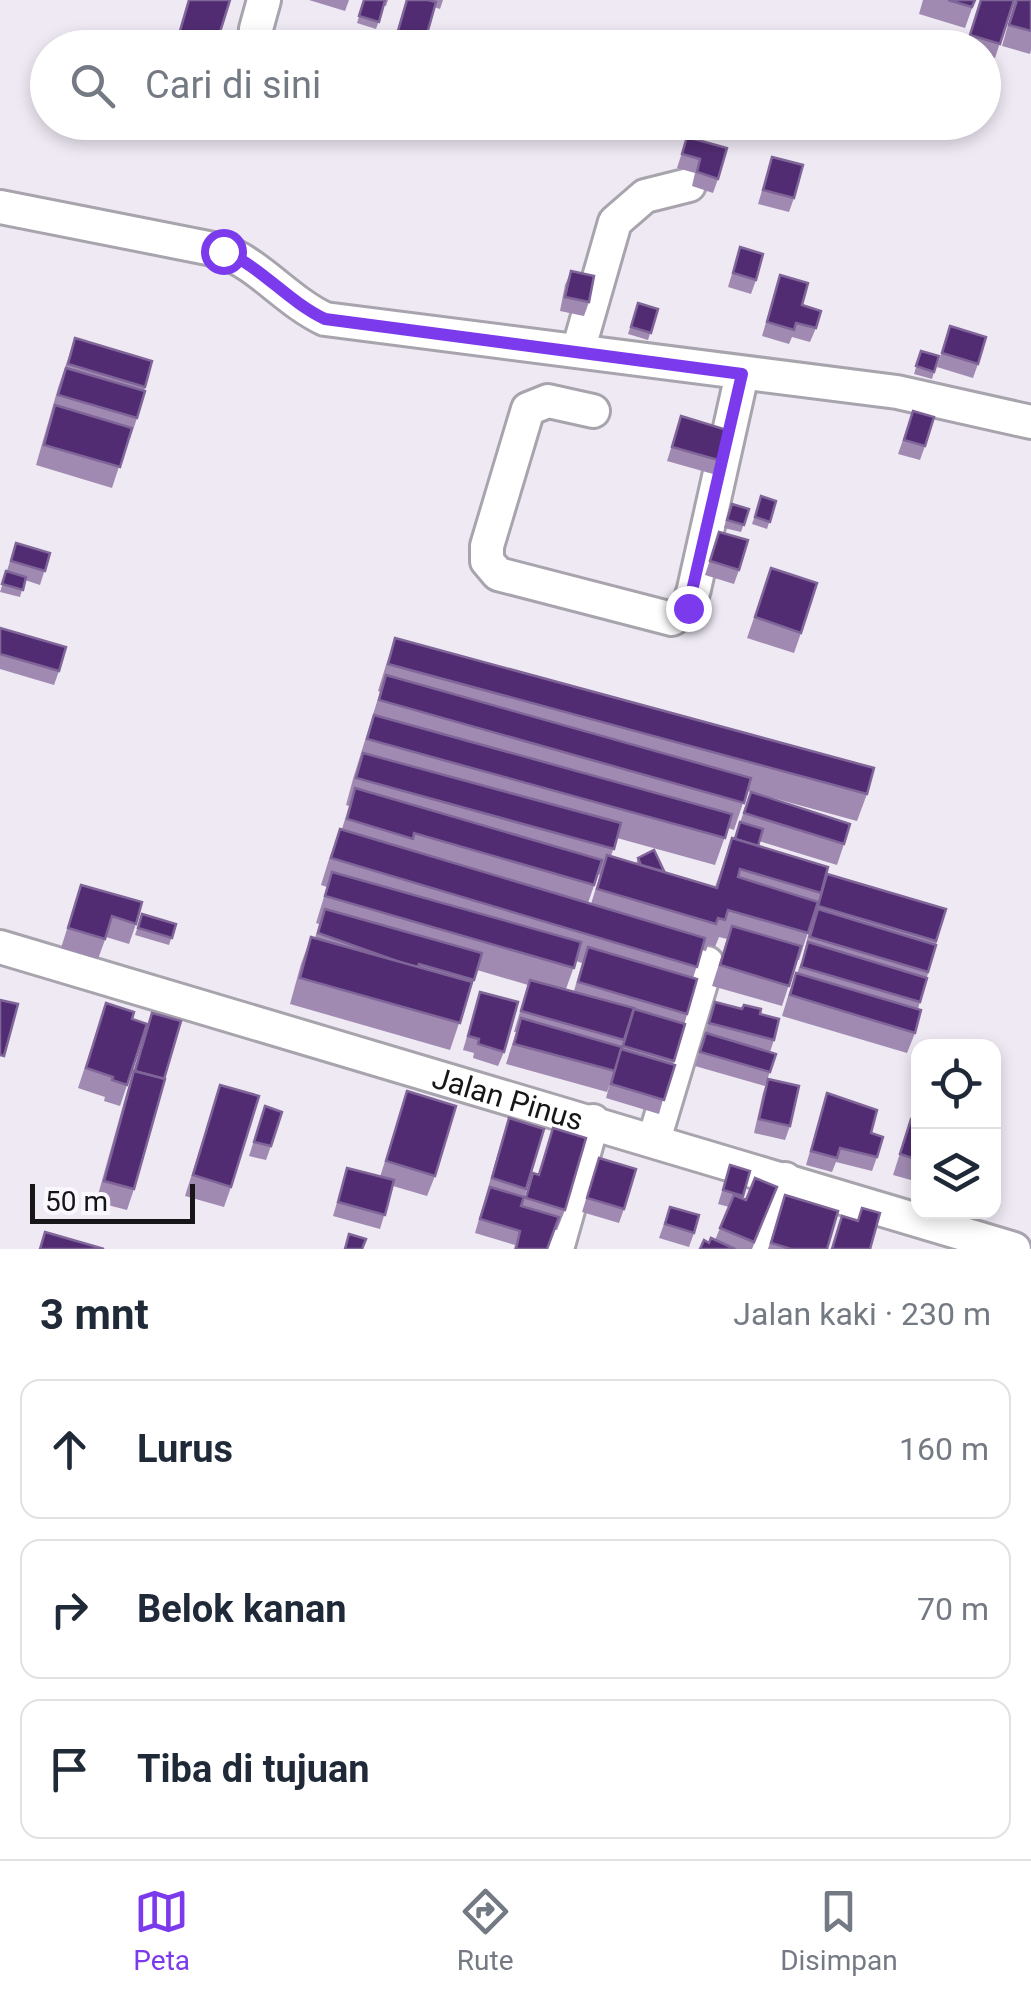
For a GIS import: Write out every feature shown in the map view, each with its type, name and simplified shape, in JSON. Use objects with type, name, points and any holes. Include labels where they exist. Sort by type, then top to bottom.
[{"type":"street","points":[[578,351],[615,222],[644,196],[689,186]]},
{"type":"street","points":[[0,207],[223,251],[240,258],[288,299],[325,319],[944,399],[1031,422]]},
{"type":"street","points":[[593,412],[548,401],[528,409],[496,513],[488,560],[498,574],[672,619],[688,608],[694,589],[742,374]]},
{"type":"street","name":"Jalan Pinus","points":[[0,947],[1014,1249]]},
{"type":"street","points":[[654,1140],[707,962]]},
{"type":"street","points":[[557,1249],[593,1121]]},
{"type":"street","points":[[761,1249],[785,1179]]},
{"type":"building","points":[[189,0],[230,0],[221,30],[180,30]]},
{"type":"building","points":[[364,0],[385,0],[379,22],[359,16]]},
{"type":"building","points":[[407,0],[436,2],[428,30],[398,30]]},
{"type":"building","points":[[948,0],[975,0],[972,7]]},
{"type":"building","points":[[981,0],[1014,0],[1001,41],[1001,30],[972,30]]},
{"type":"building","points":[[1017,0],[1031,0],[1031,31],[1009,25]]},
{"type":"building","points":[[686,140],[727,148],[718,179],[697,172],[700,159],[682,154]]},
{"type":"building","points":[[772,157],[803,165],[794,198],[763,190]]},
{"type":"building","points":[[740,247],[763,254],[756,280],[733,273]]},
{"type":"building","points":[[571,271],[594,276],[589,302],[565,297]]},
{"type":"building","points":[[780,275],[808,283],[802,305],[821,311],[816,328],[796,323],[794,330],[767,322]]},
{"type":"building","points":[[638,303],[658,309],[651,333],[631,327]]},
{"type":"building","points":[[950,326],[986,337],[978,364],[942,353]]},
{"type":"building","points":[[75,338],[152,361],[145,387],[68,364]]},
{"type":"building","points":[[921,351],[939,356],[934,372],[916,366]]},
{"type":"building","points":[[66,368],[145,391],[137,418],[58,395]]},
{"type":"building","points":[[55,405],[132,428],[120,467],[44,445]]},
{"type":"building","points":[[913,411],[934,417],[925,446],[904,440]]},
{"type":"building","points":[[681,416],[727,430],[718,460],[672,447]]},
{"type":"building","points":[[761,496],[776,501],[770,522],[755,517]]},
{"type":"building","points":[[732,504],[749,509],[744,525],[727,520]]},
{"type":"building","points":[[719,532],[748,540],[739,570],[710,561]]},
{"type":"building","points":[[16,543],[50,553],[45,571],[11,561]]},
{"type":"building","points":[[771,568],[817,583],[801,633],[755,617]]},
{"type":"building","points":[[6,571],[26,577],[23,590],[2,584]]},
{"type":"building","points":[[0,628],[66,647],[59,671],[0,654]]},
{"type":"building","points":[[395,638],[874,768],[867,794],[388,664]]},
{"type":"building","points":[[386,675],[751,778],[744,803],[379,700]]},
{"type":"building","points":[[374,715],[732,814],[725,838],[367,739]]},
{"type":"building","points":[[363,753],[621,823],[614,849],[356,778]]},
{"type":"building","points":[[355,788],[602,860],[594,885],[414,833],[413,839],[347,819]]},
{"type":"building","points":[[751,792],[850,824],[844,844],[744,813]]},
{"type":"building","points":[[740,822],[763,829],[758,846],[735,839]]},
{"type":"building","points":[[340,829],[705,938],[697,967],[331,858]]},
{"type":"building","points":[[732,838],[828,867],[821,893],[740,869],[738,877],[818,902],[808,933],[728,910],[725,920],[718,918],[716,924],[597,889],[607,855],[717,888]]},
{"type":"building","points":[[654,850],[664,871],[641,865],[638,858]]},
{"type":"building","points":[[332,872],[581,942],[574,968],[325,896]]},
{"type":"building","points":[[827,874],[946,909],[936,941],[818,906]]},
{"type":"building","points":[[81,885],[142,902],[136,924],[112,916],[105,939],[68,928]]},
{"type":"building","points":[[325,909],[482,953],[474,980],[419,964],[408,965],[318,933]]},
{"type":"building","points":[[818,909],[936,945],[928,972],[810,937]]},
{"type":"building","points":[[142,914],[176,924],[172,938],[138,928]]},
{"type":"building","points":[[732,926],[801,946],[789,986],[720,965]]},
{"type":"building","points":[[311,937],[472,982],[460,1023],[300,978]]},
{"type":"building","points":[[808,942],[927,978],[920,1002],[801,967]]},
{"type":"building","points":[[588,947],[697,979],[687,1014],[578,982]]},
{"type":"building","points":[[796,973],[921,1010],[915,1033],[790,995]]},
{"type":"building","points":[[530,980],[634,1008],[624,1040],[521,1011]]},
{"type":"building","points":[[480,992],[518,1002],[504,1052],[478,1044],[479,1039],[468,1036]]},
{"type":"building","points":[[0,1000],[18,1004],[4,1056],[0,1055]]},
{"type":"building","points":[[715,1002],[761,1009],[760,1014],[779,1019],[774,1040],[709,1023]]},
{"type":"building","points":[[106,1003],[134,1012],[132,1019],[147,1024],[127,1085],[86,1068]]},
{"type":"building","points":[[634,1009],[685,1024],[674,1061],[623,1046]]},
{"type":"building","points":[[152,1013],[181,1021],[164,1079],[135,1071]]},
{"type":"building","points":[[521,1018],[622,1047],[615,1071],[514,1044]]},
{"type":"building","points":[[706,1033],[776,1054],[770,1072],[700,1052]]},
{"type":"building","points":[[621,1049],[675,1065],[664,1100],[611,1084]]},
{"type":"building","points":[[134,1071],[165,1079],[134,1189],[104,1181]]},
{"type":"building","points":[[768,1079],[799,1086],[790,1126],[759,1119]]},
{"type":"building","points":[[220,1085],[259,1096],[231,1187],[193,1175]]},
{"type":"building","points":[[407,1091],[456,1106],[435,1176],[386,1161]]},
{"type":"building","points":[[827,1093],[877,1110],[871,1133],[883,1137],[877,1157],[840,1148],[837,1158],[811,1151]]},
{"type":"building","points":[[265,1106],[282,1112],[271,1146],[254,1142]]},
{"type":"building","points":[[509,1118],[544,1129],[526,1189],[492,1178]]},
{"type":"building","points":[[911,1119],[911,1158],[900,1154]]},
{"type":"building","points":[[553,1128],[586,1138],[565,1210],[526,1198],[533,1173],[539,1175]]},
{"type":"building","points":[[599,1158],[636,1169],[624,1209],[587,1198]]},
{"type":"building","points":[[730,1165],[750,1171],[743,1196],[723,1190]]},
{"type":"building","points":[[347,1168],[394,1180],[385,1215],[338,1202]]},
{"type":"building","points":[[755,1178],[777,1187],[754,1242],[720,1228],[734,1195],[746,1200]]},
{"type":"building","points":[[490,1187],[524,1197],[521,1206],[559,1217],[547,1249],[516,1249],[520,1231],[480,1219]]},
{"type":"building","points":[[785,1195],[838,1211],[827,1249],[791,1249],[771,1243]]},
{"type":"building","points":[[670,1207],[699,1215],[694,1233],[665,1224]]},
{"type":"building","points":[[862,1208],[880,1213],[870,1249],[832,1249],[842,1216],[858,1221]]},
{"type":"building","points":[[45,1232],[104,1249],[40,1249]]},
{"type":"building","points":[[349,1234],[366,1239],[362,1249],[345,1249]]},
{"type":"building","points":[[711,1238],[735,1249],[700,1249],[704,1240],[709,1243]]},
{"type":"route","points":[[223,251],[240,258],[288,299],[325,319],[742,374],[688,608]]}]
